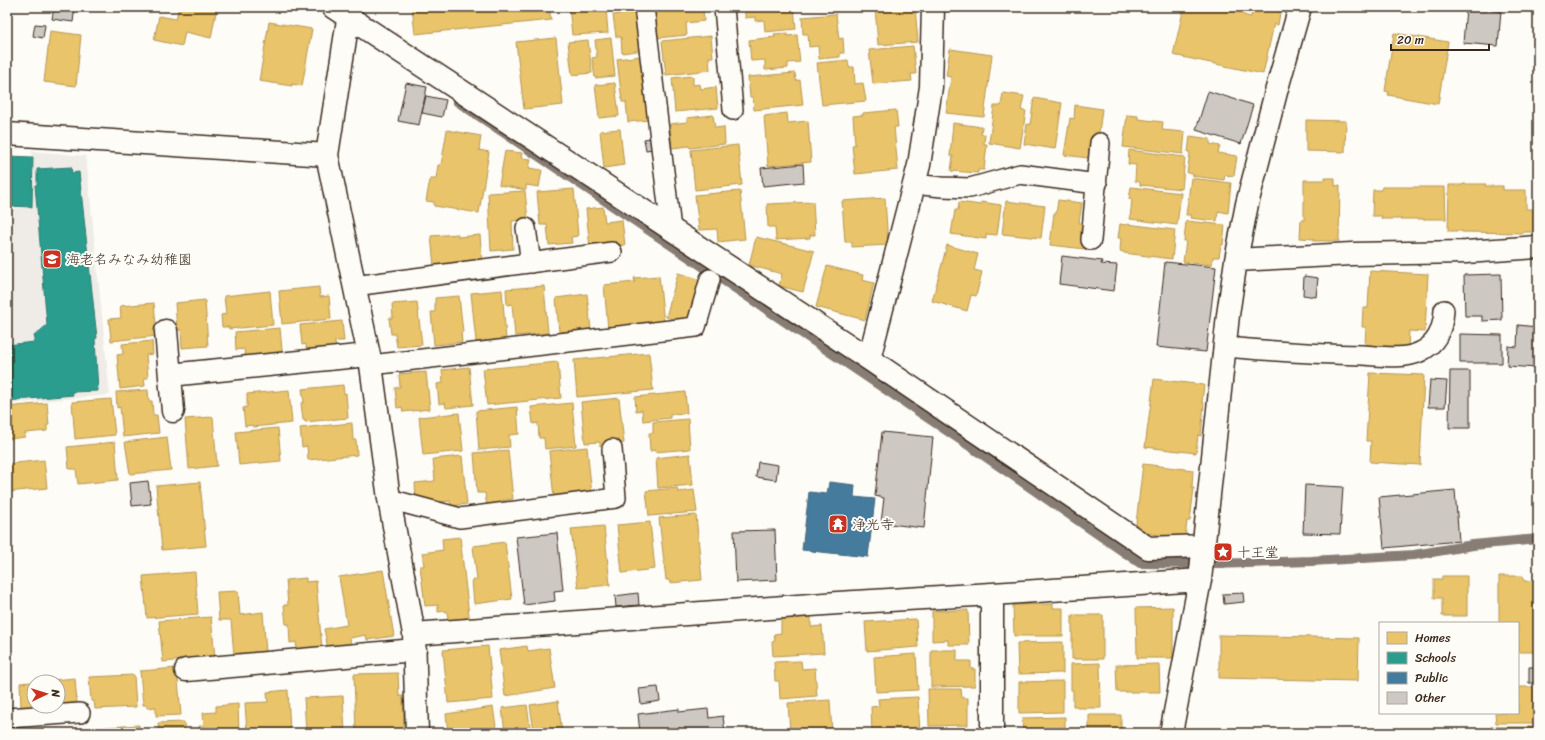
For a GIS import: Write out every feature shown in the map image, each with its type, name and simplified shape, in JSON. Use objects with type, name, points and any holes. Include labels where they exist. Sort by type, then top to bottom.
[{"type":"street","points":[[869,359],[919,165],[931,87],[933,7]]},
{"type":"street","points":[[1171,733],[1202,563],[1225,347],[1236,260],[1247,204],[1300,7]]},
{"type":"street","points":[[418,733],[415,642],[389,499],[369,360],[327,155],[344,10],[671,230],[869,359],[1148,548],[1202,563]]},
{"type":"street","points":[[7,134],[327,155]]},
{"type":"street","points":[[1236,260],[1352,254],[1466,252],[1538,246]]},
{"type":"street","points":[[166,331],[173,411]]},
{"type":"street","points":[[170,375],[369,360]]},
{"type":"street","points":[[186,670],[415,642],[830,603],[992,594],[1202,563]]},
{"type":"street","points":[[992,594],[992,733]]},
{"type":"lane","points":[[644,7],[671,230]]},
{"type":"lane","points":[[724,7],[733,110]]},
{"type":"lane","points":[[1092,240],[1100,143]]},
{"type":"lane","points":[[913,184],[970,188],[1020,174],[1097,184]]},
{"type":"lane","points":[[526,228],[531,263]]},
{"type":"lane","points":[[354,286],[612,252]]},
{"type":"lane","points":[[369,360],[696,327],[710,279]]},
{"type":"lane","points":[[1225,347],[1319,354],[1403,356],[1418,353],[1430,346],[1438,338],[1443,324],[1444,310]]},
{"type":"lane","points":[[389,499],[460,518],[616,498],[612,449]]},
{"type":"lane","points":[[7,718],[80,713]]},
{"type":"shaded area","name":"海老名みなみ幼稚園","points":[[32,151],[86,156],[110,395],[7,404],[7,209],[32,207]]},
{"type":"building: Homes","points":[[179,7],[217,7],[211,38],[185,32],[182,46],[154,40],[159,16],[176,19]]},
{"type":"building: Homes","points":[[412,7],[549,7],[551,20],[415,34]]},
{"type":"building: Homes","points":[[569,7],[606,7],[608,33],[572,35]]},
{"type":"building: Homes","points":[[621,7],[638,7],[643,50],[622,53],[621,37],[616,37],[613,15],[622,14]]},
{"type":"building: Homes","points":[[655,7],[703,7],[704,21],[686,23],[687,35],[657,38]]},
{"type":"building: Homes","points":[[745,7],[794,7],[796,29],[765,32],[764,20],[755,21],[755,17],[745,18]]},
{"type":"building: Homes","points":[[875,7],[915,7],[918,42],[878,45]]},
{"type":"building: Homes","points":[[1184,7],[1245,7],[1243,15],[1251,17],[1253,7],[1281,7],[1278,25],[1274,24],[1263,74],[1173,55]]},
{"type":"building: Homes","points":[[1423,7],[1452,7],[1452,10],[1446,9],[1446,11]]},
{"type":"building: Homes","points":[[836,14],[839,39],[843,38],[844,53],[840,53],[840,57],[819,59],[818,46],[809,47],[808,34],[803,34],[802,17]]},
{"type":"building: Homes","points":[[269,22],[312,29],[302,86],[259,81]]},
{"type":"building: Homes","points":[[50,31],[81,35],[76,86],[44,82]]},
{"type":"building: Homes","points":[[787,33],[787,36],[797,35],[800,62],[788,63],[788,68],[765,70],[765,60],[751,61],[749,40],[775,37],[774,34]]},
{"type":"building: Homes","points":[[1394,33],[1448,42],[1438,104],[1388,95],[1389,92],[1385,91]]},
{"type":"building: Homes","points":[[711,36],[713,57],[709,57],[710,70],[666,75],[662,41]]},
{"type":"building: Homes","points":[[556,38],[563,105],[524,109],[516,42]]},
{"type":"building: Homes","points":[[611,38],[615,76],[595,78],[592,58],[597,57],[595,40]]},
{"type":"building: Homes","points":[[588,40],[592,73],[572,75],[568,42]]},
{"type":"building: Homes","points":[[913,46],[916,74],[911,74],[912,81],[873,84],[869,50]]},
{"type":"building: Homes","points":[[950,49],[992,55],[984,117],[946,113],[951,77],[946,76]]},
{"type":"building: Homes","points":[[642,56],[649,120],[628,122],[626,102],[622,102],[617,59]]},
{"type":"building: Homes","points":[[848,60],[849,67],[854,67],[855,84],[863,83],[866,101],[822,105],[817,63]]},
{"type":"building: Homes","points":[[795,73],[796,81],[800,80],[803,105],[754,110],[753,97],[750,97],[748,77]]},
{"type":"building: Homes","points":[[693,76],[693,85],[700,84],[701,89],[716,87],[718,108],[675,112],[672,78]]},
{"type":"building: Homes","points":[[615,83],[619,116],[599,118],[595,85]]},
{"type":"building: Homes","points":[[1003,93],[1024,96],[1021,110],[1026,111],[1020,148],[989,143],[994,106],[1001,106]]},
{"type":"building: Homes","points":[[1034,98],[1062,103],[1055,149],[1024,144],[1027,124],[1030,125]]},
{"type":"building: Homes","points":[[1075,105],[1102,109],[1099,133],[1095,132],[1095,137],[1091,137],[1088,158],[1064,155],[1070,118],[1074,119]]},
{"type":"building: Homes","points":[[896,110],[898,127],[894,127],[898,170],[855,174],[852,145],[855,145],[853,116],[863,115],[863,113]]},
{"type":"building: Homes","points":[[787,113],[788,123],[808,121],[811,162],[768,166],[764,116]]},
{"type":"building: Homes","points":[[713,115],[715,128],[724,127],[725,144],[690,148],[689,146],[672,148],[670,124],[687,122],[687,118]]},
{"type":"building: Homes","points":[[1127,115],[1138,116],[1138,119],[1163,122],[1162,130],[1185,132],[1183,154],[1123,147]]},
{"type":"building: Homes","points":[[1306,120],[1346,121],[1345,152],[1306,151]]},
{"type":"building: Homes","points":[[953,123],[982,127],[981,134],[985,135],[984,144],[987,144],[984,170],[978,170],[978,173],[951,171],[953,156],[950,156]]},
{"type":"building: Homes","points":[[620,129],[624,165],[604,168],[600,131]]},
{"type":"building: Homes","points":[[447,130],[481,136],[479,150],[489,152],[479,213],[434,206],[434,202],[426,201],[430,179],[436,179],[438,165],[441,165]]},
{"type":"building: Homes","points":[[1190,136],[1210,139],[1210,144],[1220,146],[1218,153],[1237,156],[1234,176],[1225,175],[1224,180],[1193,176],[1193,174],[1187,173],[1190,153],[1188,152]]},
{"type":"building: Homes","points":[[738,145],[742,185],[695,190],[691,150]]},
{"type":"building: Homes","points":[[1129,150],[1185,157],[1182,189],[1140,185],[1140,182],[1135,181],[1136,165],[1128,164]]},
{"type":"building: Homes","points":[[505,151],[522,153],[521,158],[531,159],[529,168],[542,170],[539,187],[526,185],[526,190],[499,185]]},
{"type":"building: Homes","points":[[1191,178],[1231,183],[1228,213],[1218,211],[1217,221],[1190,218],[1191,215],[1186,215]]},
{"type":"building: Homes","points":[[1324,178],[1335,178],[1335,186],[1340,185],[1339,241],[1314,241],[1314,239],[1300,238],[1301,220],[1304,220],[1304,180],[1325,180]]},
{"type":"building: Homes","points":[[1463,184],[1503,186],[1503,190],[1526,190],[1526,209],[1533,209],[1533,232],[1448,231],[1449,185]]},
{"type":"building: Homes","points":[[1131,187],[1181,193],[1177,225],[1130,219],[1132,199],[1129,199]]},
{"type":"building: Homes","points":[[1382,187],[1445,187],[1446,219],[1381,219],[1382,216],[1372,216],[1373,190],[1381,190]]},
{"type":"building: Homes","points":[[574,189],[578,236],[571,237],[572,243],[549,245],[547,225],[540,225],[537,192]]},
{"type":"building: Homes","points":[[525,191],[528,220],[512,221],[513,249],[491,251],[488,193]]},
{"type":"building: Homes","points":[[740,191],[745,239],[718,242],[717,229],[699,230],[695,195]]},
{"type":"building: Homes","points":[[885,198],[888,245],[852,247],[852,242],[845,242],[842,201]]},
{"type":"building: Homes","points":[[1058,200],[1082,203],[1079,223],[1088,224],[1085,249],[1050,245],[1054,213],[1056,214]]},
{"type":"building: Homes","points":[[1006,201],[1045,206],[1041,238],[1002,234]]},
{"type":"building: Homes","points":[[813,202],[815,235],[810,235],[810,238],[776,240],[775,227],[768,227],[767,204]]},
{"type":"building: Homes","points":[[959,202],[981,205],[981,202],[1001,205],[997,235],[986,234],[986,239],[951,234],[955,210],[958,210]]},
{"type":"building: Homes","points":[[603,207],[605,222],[622,220],[625,245],[590,249],[586,209]]},
{"type":"building: Homes","points":[[1186,221],[1225,225],[1223,245],[1221,245],[1219,257],[1213,257],[1212,265],[1183,262],[1186,241],[1184,241]]},
{"type":"building: Homes","points":[[1120,224],[1175,230],[1172,259],[1124,253],[1120,251],[1121,238],[1118,238]]},
{"type":"building: Homes","points":[[458,234],[458,237],[480,235],[482,261],[434,266],[431,236]]},
{"type":"building: Homes","points":[[756,237],[814,251],[803,292],[779,286],[782,274],[749,265]]},
{"type":"building: Homes","points":[[947,245],[978,254],[974,270],[982,272],[976,296],[971,295],[967,311],[932,301]]},
{"type":"building: Homes","points":[[827,266],[863,275],[862,280],[874,283],[865,320],[816,307]]},
{"type":"building: Homes","points":[[1370,271],[1428,274],[1425,332],[1409,331],[1408,348],[1365,345],[1366,327],[1362,327],[1363,308],[1368,308]]},
{"type":"building: Homes","points":[[678,273],[702,280],[690,324],[666,317]]},
{"type":"building: Homes","points":[[659,276],[664,323],[608,329],[604,285],[635,282],[634,278]]},
{"type":"building: Homes","points":[[544,286],[548,333],[515,336],[512,304],[507,305],[506,289]]},
{"type":"building: Homes","points":[[319,287],[320,297],[329,296],[331,319],[282,324],[279,291]]},
{"type":"building: Homes","points":[[502,290],[506,339],[476,342],[471,293]]},
{"type":"building: Homes","points":[[270,291],[273,325],[229,329],[229,327],[222,327],[221,315],[226,314],[224,296]]},
{"type":"building: Homes","points":[[587,294],[591,329],[559,332],[556,298]]},
{"type":"building: Homes","points":[[459,296],[463,332],[461,332],[462,342],[434,345],[431,312],[435,312],[435,298]]},
{"type":"building: Homes","points":[[205,300],[208,346],[182,348],[181,330],[177,330],[175,303]]},
{"type":"building: Homes","points":[[417,302],[422,345],[397,347],[395,334],[391,334],[389,318],[393,318],[392,304]]},
{"type":"building: Homes","points":[[154,303],[157,336],[111,341],[109,319],[121,318],[120,306]]},
{"type":"building: Homes","points":[[342,321],[344,341],[335,341],[336,357],[307,360],[306,344],[302,345],[300,325]]},
{"type":"building: Homes","points":[[280,328],[283,361],[246,366],[244,349],[236,350],[235,332]]},
{"type":"building: Homes","points":[[152,341],[153,354],[146,355],[148,378],[144,378],[145,386],[120,389],[117,355],[123,354],[122,344]]},
{"type":"building: Homes","points":[[649,353],[653,390],[577,397],[574,360]]},
{"type":"building: Homes","points":[[558,362],[561,398],[487,405],[483,369]]},
{"type":"building: Homes","points":[[469,367],[473,405],[446,408],[445,403],[439,404],[437,384],[443,383],[442,370]]},
{"type":"building: Homes","points":[[426,372],[430,409],[403,412],[402,407],[397,408],[395,388],[400,387],[399,374]]},
{"type":"building: Homes","points":[[1370,373],[1424,375],[1420,465],[1370,462],[1371,441],[1366,441]]},
{"type":"building: Homes","points":[[1154,379],[1204,385],[1201,436],[1198,435],[1196,453],[1145,447]]},
{"type":"building: Homes","points":[[343,385],[344,394],[346,393],[348,418],[305,422],[305,420],[303,420],[301,403],[304,402],[302,389]]},
{"type":"building: Homes","points":[[148,390],[149,401],[152,401],[153,415],[157,415],[159,433],[123,437],[120,407],[117,408],[116,392]]},
{"type":"building: Homes","points":[[289,390],[292,423],[253,427],[253,425],[245,426],[243,408],[247,407],[247,394]]},
{"type":"building: Homes","points":[[685,392],[687,413],[670,414],[670,418],[643,421],[642,410],[636,411],[635,397]]},
{"type":"building: Homes","points":[[619,398],[624,443],[600,446],[600,442],[585,443],[581,402]]},
{"type":"building: Homes","points":[[111,399],[115,435],[75,439],[72,402]]},
{"type":"building: Homes","points":[[47,403],[49,425],[47,425],[47,431],[25,433],[25,437],[9,439],[7,435],[7,407]]},
{"type":"building: Homes","points":[[572,403],[576,446],[545,449],[544,438],[539,438],[538,423],[533,424],[531,407]]},
{"type":"building: Homes","points":[[517,407],[519,434],[509,435],[510,447],[479,450],[476,411]]},
{"type":"building: Homes","points":[[459,413],[463,451],[423,455],[419,417]]},
{"type":"building: Homes","points":[[213,417],[217,466],[189,469],[185,419]]},
{"type":"building: Homes","points":[[688,419],[690,449],[655,452],[655,450],[650,451],[649,433],[653,433],[653,422]]},
{"type":"building: Homes","points":[[352,423],[353,440],[356,440],[357,455],[308,460],[307,446],[302,447],[300,428]]},
{"type":"building: Homes","points":[[278,428],[281,461],[239,465],[236,432]]},
{"type":"building: Homes","points":[[167,437],[171,470],[130,474],[125,442]]},
{"type":"building: Homes","points":[[115,442],[118,480],[78,484],[76,469],[69,469],[67,447]]},
{"type":"building: Homes","points":[[587,447],[592,495],[554,498],[549,451]]},
{"type":"building: Homes","points":[[508,450],[513,499],[500,501],[500,506],[487,507],[485,493],[477,493],[474,453]]},
{"type":"building: Homes","points":[[690,454],[693,485],[658,488],[656,458]]},
{"type":"building: Homes","points":[[462,456],[467,504],[451,506],[450,501],[430,503],[416,499],[415,483],[435,481],[433,459]]},
{"type":"building: Homes","points":[[44,460],[47,488],[7,492],[7,464]]},
{"type":"building: Homes","points":[[1143,464],[1193,470],[1192,488],[1194,488],[1190,521],[1187,521],[1185,538],[1135,532]]},
{"type":"building: Homes","points":[[200,482],[206,546],[162,550],[156,486]]},
{"type":"building: Homes","points":[[677,488],[678,492],[694,490],[697,512],[649,516],[646,491]]},
{"type":"building: Homes","points":[[696,515],[702,580],[670,583],[669,580],[666,580],[659,518]]},
{"type":"building: Homes","points":[[650,522],[655,569],[622,573],[617,525]]},
{"type":"building: Homes","points":[[604,526],[610,585],[578,588],[571,529]]},
{"type":"building: Homes","points":[[460,537],[470,624],[449,627],[447,611],[438,612],[438,605],[425,606],[420,566],[424,566],[422,553],[443,550],[442,539]]},
{"type":"building: Homes","points":[[505,542],[512,599],[474,604],[472,580],[477,580],[473,546]]},
{"type":"building: Homes","points":[[383,570],[394,636],[367,640],[366,635],[350,638],[351,645],[328,649],[324,629],[347,625],[339,577]]},
{"type":"building: Homes","points":[[195,572],[198,614],[147,618],[143,576]]},
{"type":"building: Homes","points":[[1442,576],[1467,576],[1467,616],[1442,616],[1442,598],[1434,598],[1434,579],[1442,579]]},
{"type":"building: Homes","points":[[1499,576],[1523,576],[1524,581],[1538,581],[1538,652],[1519,652],[1519,622],[1499,622]]},
{"type":"building: Homes","points":[[306,578],[306,582],[316,581],[322,649],[297,652],[296,642],[290,643],[289,624],[286,624],[284,605],[288,605],[286,580]]},
{"type":"building: Homes","points":[[238,591],[240,615],[263,612],[266,653],[234,656],[231,620],[219,620],[217,592]]},
{"type":"building: Homes","points":[[1053,604],[1053,608],[1063,608],[1063,636],[1014,636],[1013,605]]},
{"type":"building: Homes","points":[[1173,607],[1173,658],[1137,658],[1136,608]]},
{"type":"building: Homes","points":[[968,610],[969,645],[948,645],[948,640],[932,641],[932,611]]},
{"type":"building: Homes","points":[[1072,615],[1103,615],[1103,659],[1072,659]]},
{"type":"building: Homes","points":[[211,617],[215,657],[163,662],[159,621]]},
{"type":"building: Homes","points":[[811,617],[811,627],[822,626],[824,653],[773,656],[772,642],[775,641],[774,634],[781,633],[781,619]]},
{"type":"building: Homes","points":[[916,619],[918,647],[867,651],[865,622]]},
{"type":"building: Homes","points":[[1219,635],[1359,638],[1358,681],[1219,678]]},
{"type":"building: Homes","points":[[1063,642],[1063,673],[1018,674],[1017,643]]},
{"type":"building: Homes","points":[[488,646],[493,699],[448,703],[443,650]]},
{"type":"building: Homes","points":[[527,646],[528,651],[549,648],[555,688],[505,696],[499,650]]},
{"type":"building: Homes","points":[[931,650],[957,650],[957,661],[971,661],[971,669],[975,669],[975,686],[931,687]]},
{"type":"building: Homes","points":[[916,654],[918,690],[876,692],[874,657]]},
{"type":"building: Homes","points":[[801,661],[802,669],[815,668],[817,696],[780,699],[779,681],[775,681],[774,662]]},
{"type":"building: Homes","points":[[1100,663],[1101,708],[1077,708],[1077,706],[1073,706],[1073,690],[1071,690],[1071,664]]},
{"type":"building: Homes","points":[[1159,664],[1160,692],[1117,692],[1116,665]]},
{"type":"building: Homes","points":[[177,668],[181,715],[156,716],[156,707],[147,708],[147,705],[143,705],[140,671]]},
{"type":"building: Homes","points":[[398,673],[399,696],[403,696],[404,733],[356,733],[354,674]]},
{"type":"building: Homes","points":[[134,675],[136,707],[95,709],[94,701],[91,701],[89,677]]},
{"type":"building: Homes","points":[[75,678],[77,703],[66,704],[66,679]]},
{"type":"building: Homes","points":[[1063,681],[1063,712],[1019,713],[1019,682]]},
{"type":"building: Homes","points":[[26,682],[26,707],[21,707],[20,683]]},
{"type":"building: Homes","points":[[8,685],[10,706],[7,706]]},
{"type":"building: Homes","points":[[1519,687],[1538,687],[1538,723],[1496,723],[1495,714],[1519,714]]},
{"type":"building: Homes","points":[[928,689],[961,689],[962,698],[968,698],[968,725],[929,726]]},
{"type":"building: Homes","points":[[288,690],[290,733],[247,733],[245,703],[268,702],[267,692]]},
{"type":"building: Homes","points":[[343,696],[345,733],[306,733],[304,698]]},
{"type":"building: Homes","points":[[918,697],[920,733],[872,733],[871,707],[879,706],[878,699]]},
{"type":"building: Homes","points":[[830,700],[832,733],[790,733],[788,703]]},
{"type":"building: Homes","points":[[558,701],[562,733],[541,733],[541,730],[534,731],[530,705]]},
{"type":"building: Homes","points":[[238,704],[239,733],[200,733],[199,726],[204,726],[203,713],[216,712],[216,706]]},
{"type":"building: Homes","points":[[527,705],[531,733],[505,733],[502,708]]},
{"type":"building: Homes","points":[[493,707],[497,733],[448,733],[446,714]]},
{"type":"building: Homes","points":[[1089,715],[1121,715],[1121,728],[1123,728],[1123,733],[1089,733]]},
{"type":"building: Homes","points":[[1065,717],[1065,733],[1023,733],[1022,718]]},
{"type":"building: Homes","points":[[184,722],[185,733],[159,733],[158,723]]},
{"type":"building: Homes","points":[[139,725],[139,733],[94,733],[93,728]]},
{"type":"building: Homes","points":[[1491,727],[1538,727],[1538,733],[1491,733]]},
{"type":"building: Schools","points":[[7,156],[33,157],[32,207],[7,206]]},
{"type":"building: Schools","name":"海老名みなみ幼稚園","points":[[71,167],[72,173],[79,172],[97,338],[95,339],[98,391],[72,392],[73,395],[7,401],[7,345],[34,342],[34,336],[47,325],[35,185],[37,185],[37,169]]},
{"type":"building: Public","name":"浄光寺","points":[[829,482],[855,485],[854,497],[875,499],[868,557],[802,550],[809,492],[827,494]]},
{"type":"building: Other","points":[[54,7],[75,7],[73,22],[52,19]]},
{"type":"building: Other","points":[[1466,8],[1501,11],[1498,46],[1463,43]]},
{"type":"building: Other","points":[[35,24],[45,25],[43,38],[33,36]]},
{"type":"building: Other","points":[[406,83],[427,87],[419,125],[398,121]]},
{"type":"building: Other","points":[[1208,91],[1253,105],[1241,144],[1196,130]]},
{"type":"building: Other","points":[[426,96],[446,100],[442,117],[422,113]]},
{"type":"building: Other","points":[[652,138],[653,149],[646,150],[644,139]]},
{"type":"building: Other","points":[[803,164],[804,182],[763,186],[761,168]]},
{"type":"building: Other","points":[[1062,256],[1102,261],[1101,264],[1117,265],[1114,291],[1059,284]]},
{"type":"building: Other","points":[[1165,262],[1216,267],[1206,352],[1156,347]]},
{"type":"building: Other","points":[[1501,274],[1502,320],[1482,321],[1482,316],[1465,316],[1464,275]]},
{"type":"building: Other","points":[[1304,276],[1318,278],[1316,297],[1303,295]]},
{"type":"building: Other","points":[[1518,325],[1537,327],[1535,349],[1538,350],[1538,368],[1507,366],[1508,346],[1517,347]]},
{"type":"building: Other","points":[[1460,334],[1502,335],[1502,363],[1460,363]]},
{"type":"building: Other","points":[[1450,371],[1470,371],[1470,428],[1449,428]]},
{"type":"building: Other","points":[[1430,380],[1447,381],[1445,407],[1428,407]]},
{"type":"building: Other","points":[[882,432],[933,437],[924,528],[881,523],[884,498],[875,496]]},
{"type":"building: Other","points":[[758,462],[778,465],[776,480],[756,477]]},
{"type":"building: Other","points":[[148,481],[151,504],[132,506],[130,483]]},
{"type":"building: Other","points":[[1305,485],[1343,487],[1340,534],[1303,533]]},
{"type":"building: Other","points":[[1455,490],[1459,541],[1384,548],[1379,497]]},
{"type":"building: Other","points":[[775,530],[777,580],[736,582],[734,531]]},
{"type":"building: Other","points":[[557,533],[563,590],[554,591],[555,601],[524,605],[516,537]]},
{"type":"building: Other","points":[[638,593],[639,605],[616,607],[615,596]]},
{"type":"building: Other","points":[[1243,593],[1244,602],[1224,604],[1223,594]]},
{"type":"building: Other","points":[[1529,667],[1538,667],[1538,683],[1529,683]]},
{"type":"building: Other","points":[[658,687],[660,701],[641,704],[639,689]]},
{"type":"building: Other","points":[[679,709],[679,712],[708,709],[709,718],[723,716],[725,733],[640,733],[638,714]]},
{"type":"waterway","points":[[457,101],[982,454],[1140,563],[1214,564],[1311,561],[1414,555],[1473,545],[1538,539]]},
{"type":"place","name":"海老名みなみ幼稚園","points":[[52,259]]},
{"type":"place","name":"浄光寺","points":[[838,524]]},
{"type":"place","name":"十王堂","points":[[1223,552]]}]
